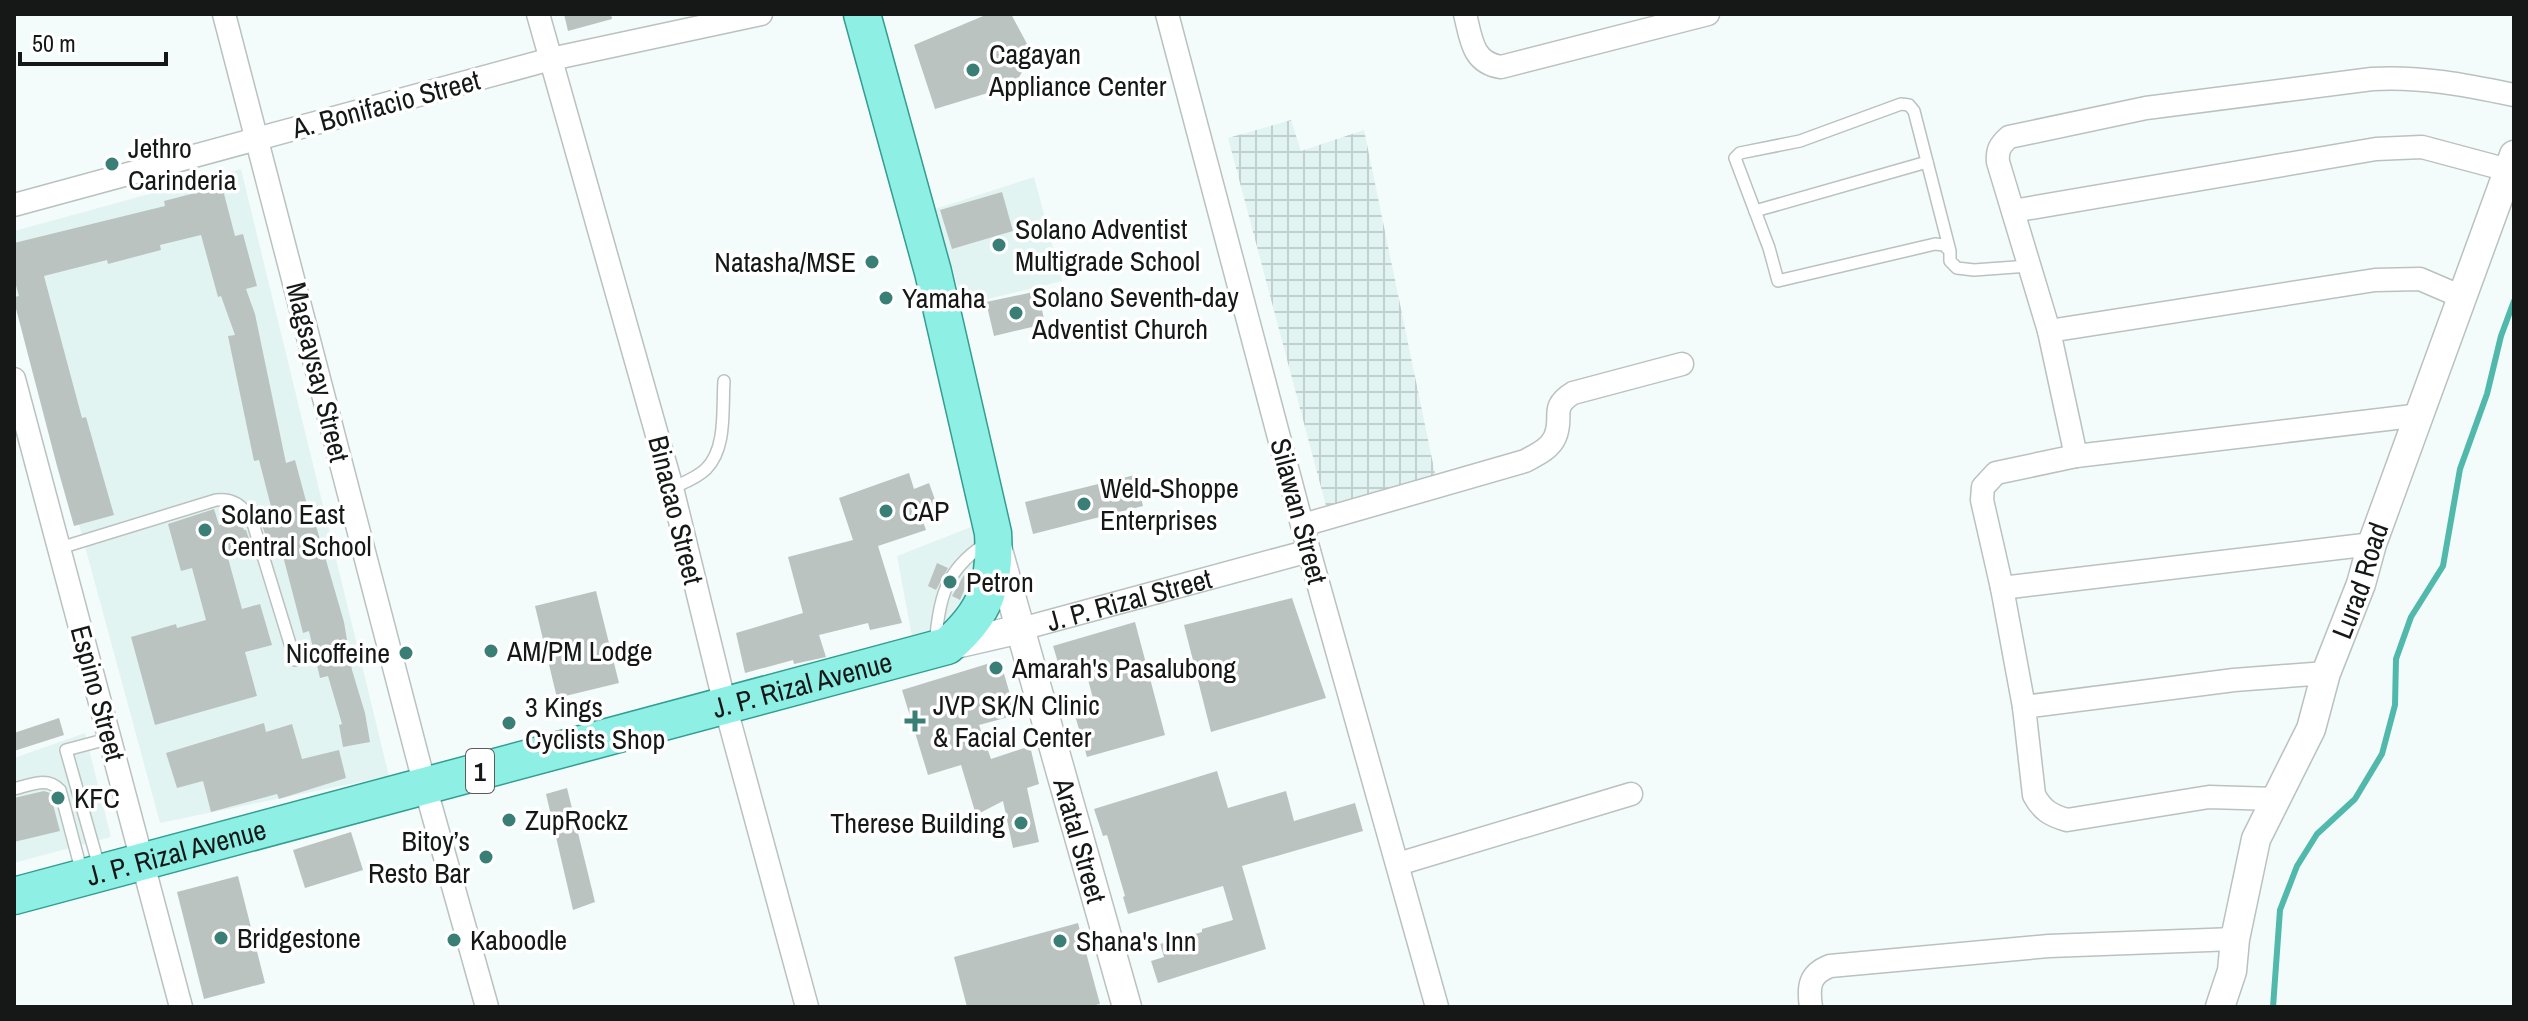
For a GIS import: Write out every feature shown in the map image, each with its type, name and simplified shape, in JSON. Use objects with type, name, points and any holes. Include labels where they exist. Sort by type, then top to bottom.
[{"type":"main road","points":[[862,14],[933,272],[994,536],[995,556],[988,593],[978,614],[963,632],[940,647]]},
{"type":"main road","name":"J. P. Rizal Avenue","points":[[14,896],[940,647]]},
{"type":"street","name":"Magsaysay Street","points":[[224,14],[425,786],[487,1007]]},
{"type":"street","name":"Binacao Street","points":[[538,14],[672,488],[725,705],[807,1007]]},
{"type":"street","name":"A. Bonifacio Street","points":[[14,205],[551,59],[761,14]]},
{"type":"street","name":"Silawan Street","points":[[1167,14],[1309,551],[1437,1007]]},
{"type":"street","points":[[1465,14],[1473,49],[1479,57],[1493,66],[1501,67],[1708,14]]},
{"type":"street","points":[[2076,456],[2049,331],[1998,153],[2001,144],[2009,137],[2146,108],[2372,79],[2404,77],[2440,80],[2514,95]]},
{"type":"street","points":[[2013,211],[2376,149],[2422,147],[2511,162]]},
{"type":"street","name":"Lurad Road","points":[[2220,1007],[2232,971],[2235,939],[2256,839],[2311,729],[2326,673],[2361,584],[2372,544],[2511,162]]},
{"type":"street","points":[[2049,331],[2375,280],[2420,279],[2462,297]]},
{"type":"street","points":[[1303,525],[1525,461],[1540,453],[1555,437],[1557,408],[1563,399],[1573,393],[1682,364]]},
{"type":"street","name":"Espino Street","points":[[14,379],[181,1007]]},
{"type":"street","points":[[2275,799],[2209,797],[2067,820],[2052,816],[2041,808],[2034,795],[2024,707],[1982,500],[1983,487],[1996,473],[2076,456],[2421,415]]},
{"type":"street","name":"Aratal Street","points":[[994,536],[1127,1007]]},
{"type":"street","points":[[2002,588],[2372,544]]},
{"type":"street","name":"J. P. Rizal Street","points":[[940,647],[1021,629],[1309,551]]},
{"type":"street","points":[[2024,707],[2234,680],[2326,673]]},
{"type":"street","points":[[1398,864],[1631,794]]},
{"type":"street","points":[[1811,1007],[1808,988],[1813,977],[1830,966],[2049,946],[2235,939]]},
{"type":"lane","points":[[1950,251],[1944,245],[1935,244],[1778,281],[1735,158],[1740,153],[1800,141],[1901,104],[1909,105],[1914,111],[1950,251],[1950,261],[1957,268],[1974,270],[2029,266]]},
{"type":"lane","points":[[1755,211],[1927,162]]},
{"type":"lane","points":[[672,488],[706,470],[716,456],[724,381]]},
{"type":"lane","points":[[60,548],[216,500],[227,499],[238,504],[252,520],[295,660]]},
{"type":"lane","points":[[92,875],[66,750],[111,737]]},
{"type":"lane","points":[[14,789],[45,781],[60,790],[92,875]]},
{"type":"shaded area","points":[[1291,120],[1301,151],[1364,130],[1436,478],[1326,506],[1228,138]]},
{"type":"shaded area","name":"Solano East Central School","points":[[241,169],[389,776],[160,823],[14,285],[14,231]]},
{"type":"shaded area","name":"Solano Adventist Multigrade School","points":[[1034,177],[1062,281],[963,305],[935,209]]},
{"type":"shaded area","points":[[976,525],[980,566],[973,595],[943,629],[913,642],[897,556]]},
{"type":"shaded area","name":"KFC","points":[[85,733],[111,837],[14,863],[14,758]]},
{"type":"building","points":[[564,14],[611,14],[612,19],[568,31]]},
{"type":"building","name":"Cagayan Appliance Center","points":[[988,14],[1011,14],[1033,55],[1014,85],[935,109],[914,45]]},
{"type":"building","points":[[222,186],[235,236],[243,234],[257,286],[246,289],[255,314],[286,463],[295,460],[309,512],[312,512],[344,622],[370,742],[343,747],[339,725],[342,724],[328,676],[320,678],[309,631],[303,633],[283,556],[280,557],[276,544],[269,546],[262,525],[275,522],[259,460],[254,461],[228,336],[235,335],[221,296],[218,297],[201,235],[160,245],[161,250],[108,264],[107,260],[44,276],[82,418],[86,417],[114,515],[74,526],[57,466],[14,301],[14,297],[19,296],[14,278],[14,243],[165,206],[164,201]]},
{"type":"building","points":[[1002,192],[1013,231],[952,249],[940,210]]},
{"type":"building","name":"Solano Seventh-day Adventist Church","points":[[1038,291],[1045,324],[994,336],[986,302]]},
{"type":"building","points":[[909,473],[914,489],[929,483],[938,508],[920,514],[926,530],[878,546],[902,623],[870,630],[868,623],[819,635],[826,657],[794,664],[793,660],[745,673],[736,633],[803,613],[788,557],[853,540],[839,498]]},
{"type":"building","name":"Weld-Shoppe Enterprises","points":[[1135,475],[1143,506],[1033,534],[1025,502]]},
{"type":"building","points":[[214,509],[219,525],[240,519],[246,530],[253,551],[228,558],[242,609],[260,604],[272,645],[245,652],[257,696],[155,725],[131,637],[176,624],[177,628],[206,620],[192,568],[181,571],[168,524]]},
{"type":"building","points":[[937,563],[948,568],[936,590],[928,586]]},
{"type":"building","points":[[964,575],[970,577],[960,600],[952,596]]},
{"type":"building","points":[[596,591],[619,683],[557,698],[535,606]]},
{"type":"building","points":[[1292,598],[1326,698],[1211,732],[1184,625]]},
{"type":"building","points":[[1135,622],[1165,735],[1087,757],[1074,712],[1095,706],[1086,672],[1063,679],[1053,646]]},
{"type":"building","points":[[1000,660],[1016,715],[979,725],[991,759],[1030,746],[1039,784],[1027,788],[1039,842],[1013,848],[1003,801],[976,815],[961,765],[928,775],[902,690]]},
{"type":"building","points":[[59,718],[64,735],[14,751],[14,733]]},
{"type":"building","points":[[264,723],[266,732],[292,724],[302,759],[339,750],[346,778],[279,799],[277,794],[211,812],[203,781],[177,788],[166,753]]},
{"type":"building","points":[[1217,771],[1228,808],[1286,791],[1294,821],[1355,803],[1363,831],[1242,866],[1266,949],[1158,983],[1151,961],[1164,957],[1160,944],[1233,920],[1223,886],[1128,914],[1107,835],[1103,836],[1094,809]]},
{"type":"building","points":[[567,788],[595,902],[573,910],[546,794]]},
{"type":"building","points":[[44,791],[50,793],[60,831],[14,842],[14,798]]},
{"type":"building","points":[[351,832],[363,870],[305,888],[293,850]]},
{"type":"building","name":"Bridgestone","points":[[238,876],[265,983],[204,999],[177,892]]},
{"type":"building","points":[[1078,923],[1100,1004],[1087,1007],[967,1007],[954,957]]},
{"type":"waterway","points":[[2273,1007],[2280,910],[2297,866],[2317,834],[2355,799],[2382,754],[2395,705],[2396,659],[2411,617],[2443,566],[2460,469],[2487,394],[2501,336],[2514,301]]},
{"type":"place","name":"Cagayan Appliance Center","points":[[973,70]]},
{"type":"place","name":"Jethro Carinderia","points":[[112,164]]},
{"type":"place","name":"Solano Adventist Multigrade School","points":[[999,245]]},
{"type":"place","name":"Natasha/MSE","points":[[872,262]]},
{"type":"place","name":"Yamaha","points":[[886,298]]},
{"type":"place","name":"Solano Seventh-day Adventist Church","points":[[1016,313]]},
{"type":"place","name":"Weld-Shoppe Enterprises","points":[[1084,504]]},
{"type":"place","name":"CAP","points":[[886,511]]},
{"type":"place","name":"Solano East Central School","points":[[205,530]]},
{"type":"place","name":"Petron","points":[[950,582]]},
{"type":"place","name":"AM/PM Lodge","points":[[491,651]]},
{"type":"place","name":"Nicoffeine","points":[[406,653]]},
{"type":"place","name":"Amarah's Pasalubong","points":[[996,668]]},
{"type":"place","name":"JVP SK/N Clinic & Facial Center","points":[[915,721]]},
{"type":"place","name":"3 Kings Cyclists Shop","points":[[509,723]]},
{"type":"place","name":"KFC","points":[[58,798]]},
{"type":"place","name":"ZupRockz","points":[[509,820]]},
{"type":"place","name":"Therese Building","points":[[1021,823]]},
{"type":"place","name":"Bitoy’s Resto Bar","points":[[486,857]]},
{"type":"place","name":"Bridgestone","points":[[221,938]]},
{"type":"place","name":"Kaboodle","points":[[454,940]]},
{"type":"place","name":"Shana's Inn","points":[[1060,941]]}]
